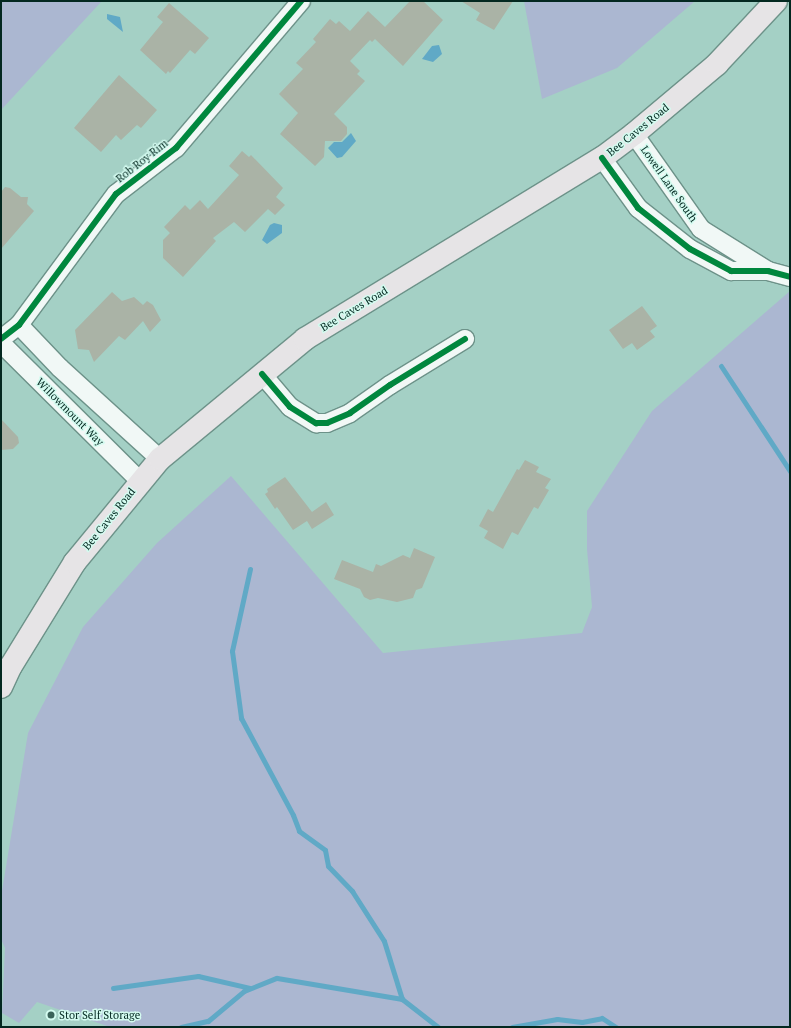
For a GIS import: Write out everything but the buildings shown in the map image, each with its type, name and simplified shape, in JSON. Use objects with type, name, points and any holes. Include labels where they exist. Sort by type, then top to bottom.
[{"type":"main road","name":"Bee Caves Road","points":[[1,687],[11,666],[75,562],[140,481],[160,459],[305,339],[602,158],[634,134],[717,64],[776,1]]},
{"type":"street","name":"Rob Roy Rim","points":[[1,339],[19,325],[116,194],[176,148],[301,1]]},
{"type":"street","name":"Lowell Lane South","points":[[634,134],[701,229],[768,271]]},
{"type":"street","name":"Lowell Lane South","points":[[602,158],[638,208],[690,249],[731,271],[768,271],[790,277]]},
{"type":"street","points":[[19,325],[60,368],[160,459]]},
{"type":"street","points":[[262,374],[290,407],[316,423],[327,423],[350,413],[390,385],[465,339]]},
{"type":"street","name":"Willowmount Way","points":[[1,343],[140,481]]},
{"type":"shaded area","points":[[1,1],[102,1],[1,110]]},
{"type":"shaded area","points":[[524,1],[695,1],[617,68],[542,99]]},
{"type":"shaded area","points":[[790,291],[790,1027],[110,1027],[37,1002],[19,1023],[2,1013],[5,948],[1,939],[1,897],[28,733],[83,627],[157,543],[231,476],[383,653],[582,633],[592,607],[587,549],[587,511],[652,411]]},
{"type":"water","points":[[107,14],[120,17],[123,32],[107,19]]},
{"type":"water","points":[[439,45],[442,54],[433,62],[422,59],[432,46]]},
{"type":"water","points":[[351,133],[356,141],[342,157],[337,158],[328,148],[334,142],[342,142]]},
{"type":"water","points":[[274,223],[282,225],[282,233],[267,244],[262,240],[270,225]]},
{"type":"waterway","points":[[721,366],[790,471]]},
{"type":"waterway","points":[[250,569],[232,651],[241,718],[293,815],[299,831],[325,850],[328,866],[352,891],[384,941],[402,999],[438,1027]]},
{"type":"waterway","points":[[113,988],[198,976],[250,988]]},
{"type":"waterway","points":[[181,1027],[208,1021],[244,991],[277,978],[402,999]]},
{"type":"waterway","points":[[512,1027],[557,1019],[582,1022],[602,1018],[616,1027]]},
{"type":"cycle path","points":[[1,339],[19,325],[116,194],[176,148],[301,1]]},
{"type":"cycle path","points":[[602,158],[638,208],[690,249],[731,271],[768,271],[790,277]]},
{"type":"cycle path","points":[[262,374],[290,407],[316,423],[327,423],[350,413],[390,385],[465,339]]},
{"type":"place","name":"Stor Self Storage","points":[[51,1015]]}]
